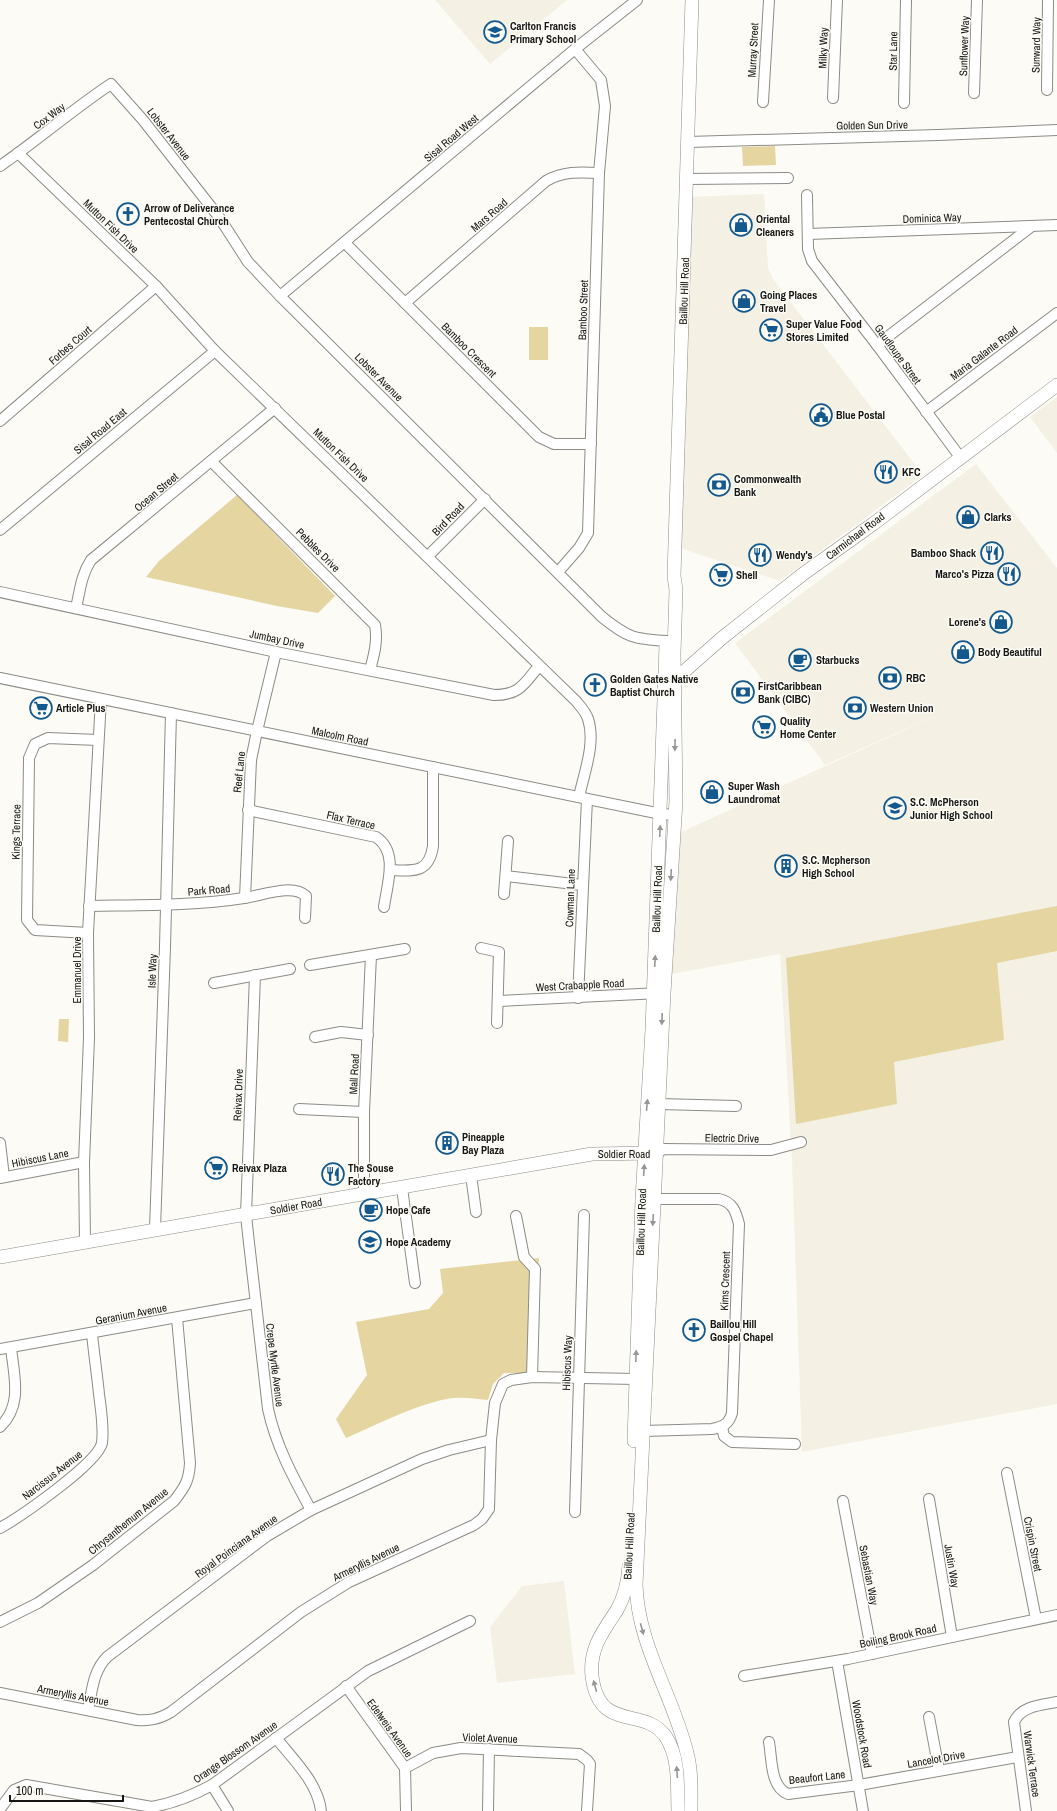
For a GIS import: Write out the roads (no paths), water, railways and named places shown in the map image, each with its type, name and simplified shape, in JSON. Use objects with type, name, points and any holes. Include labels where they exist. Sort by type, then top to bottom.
[{"type":"main road","name":"Baillou Hill Road","points":[[691,1811],[689,1762],[675,1716],[642,1631],[638,1610],[636,1585],[654,1200],[653,1149],[659,1104],[658,993],[675,815],[676,590],[674,582],[692,0]]},
{"type":"main road","name":"Carmichael Road","points":[[676,706],[693,664],[722,638],[803,574],[1057,385]]},
{"type":"main road","name":"Baillou Hill Road","points":[[658,1730],[647,1724],[611,1712],[600,1703],[595,1690],[591,1668],[597,1640],[617,1609],[626,1589],[628,1576],[636,1379],[653,1149],[666,641],[671,589],[674,582]]},
{"type":"main road","points":[[664,690],[693,664]]},
{"type":"main road","name":"Soldier Road","points":[[0,1257],[592,1154],[653,1149]]},
{"type":"main road","points":[[617,1609],[626,1608],[638,1610]]},
{"type":"main road","points":[[675,1716],[670,1722],[658,1730],[665,1736],[676,1761],[678,1811]]},
{"type":"street","name":"Sisal Road West","points":[[280,296],[575,49],[637,0]]},
{"type":"street","name":"Murray Street","points":[[763,102],[769,0]]},
{"type":"street","name":"Milky Way","points":[[834,98],[837,0]]},
{"type":"street","name":"Star Lane","points":[[904,103],[906,0]]},
{"type":"street","name":"Sunflower Way","points":[[974,93],[978,0]]},
{"type":"street","name":"Sunward Way","points":[[1047,90],[1048,0]]},
{"type":"street","name":"Bamboo Street","points":[[558,572],[579,548],[588,533],[599,173],[605,106],[604,92],[598,74],[575,49]]},
{"type":"street","name":"Cox Way","points":[[0,166],[18,154],[91,97],[112,84]]},
{"type":"street","name":"Lobster Avenue","points":[[112,84],[143,120],[219,217],[248,262],[280,296],[602,617],[621,633],[638,639],[666,641]]},
{"type":"street","name":"Golden Sun Drive","points":[[688,142],[1057,130]]},
{"type":"street","name":"Mutton Fish Drive","points":[[18,154],[156,286],[215,351],[428,556],[539,666],[576,700],[585,712],[588,719],[590,733],[583,798]]},
{"type":"street","name":"Mars Road","points":[[405,303],[546,181],[556,175],[566,173],[599,173]]},
{"type":"street","points":[[687,179],[788,178]]},
{"type":"street","name":"Gaudloupe Street","points":[[807,195],[808,248],[812,261],[877,345],[960,457]]},
{"type":"street","name":"Dominica Way","points":[[808,234],[1057,225]]},
{"type":"street","points":[[877,345],[1032,226]]},
{"type":"street","name":"Bamboo Crescent","points":[[345,243],[538,436],[554,444],[591,444]]},
{"type":"street","name":"Forbes Court","points":[[0,421],[156,286]]},
{"type":"street","name":"Maria Galante Road","points":[[926,412],[1057,313]]},
{"type":"street","name":"Sisal Road East","points":[[0,530],[215,351]]},
{"type":"street","name":"Ocean Street","points":[[76,608],[82,579],[91,560],[275,408]]},
{"type":"street","name":"Pebbles Drive","points":[[211,462],[375,624],[375,651],[370,670]]},
{"type":"street","name":"Bird Road","points":[[428,556],[485,499]]},
{"type":"street","name":"Jumbay Drive","points":[[0,592],[276,652],[494,696],[514,693],[521,688],[539,666]]},
{"type":"street","name":"Reef Lane","points":[[245,898],[248,810],[252,760],[256,731],[276,652]]},
{"type":"street","name":"Malcolm Road","points":[[0,678],[661,814],[675,815]]},
{"type":"street","name":"Emmanuel Drive","points":[[85,1242],[84,1162],[89,1038],[88,933],[101,699]]},
{"type":"street","name":"Isle Way","points":[[155,1229],[171,713]]},
{"type":"street","name":"Kings Terrace","points":[[88,933],[35,930],[27,920],[29,758],[35,744],[48,738],[98,740]]},
{"type":"street","points":[[390,870],[410,871],[419,869],[427,864],[432,857],[432,767]]},
{"type":"street","name":"Cowman Lane","points":[[578,998],[583,798]]},
{"type":"street","name":"Flax Terrace","points":[[248,810],[376,837],[383,842],[390,860],[390,870],[384,907]]},
{"type":"street","points":[[504,894],[508,840]]},
{"type":"street","points":[[506,876],[582,885]]},
{"type":"street","name":"Park Road","points":[[89,906],[194,904],[245,898],[288,889],[297,890],[306,896],[305,918]]},
{"type":"street","points":[[481,948],[499,952],[499,1001],[497,1023]]},
{"type":"street","points":[[310,966],[405,949]]},
{"type":"street","name":"Mall Road","points":[[364,1194],[364,1112],[371,955]]},
{"type":"street","points":[[214,983],[290,969]]},
{"type":"street","name":"Reivax Drive","points":[[246,1215],[255,975]]},
{"type":"street","name":"West Crabapple Road","points":[[499,1001],[658,993]]},
{"type":"street","points":[[315,1037],[341,1032],[368,1035]]},
{"type":"street","points":[[659,1104],[736,1106]]},
{"type":"street","points":[[299,1109],[364,1112]]},
{"type":"street","name":"Electric Drive","points":[[653,1149],[771,1150],[801,1142]]},
{"type":"street","points":[[0,1143],[2,1178]]},
{"type":"street","name":"Hibiscus Lane","points":[[2,1178],[84,1162]]},
{"type":"street","points":[[471,1175],[476,1212]]},
{"type":"street","points":[[402,1188],[415,1283]]},
{"type":"street","name":"Kims Crescent","points":[[654,1200],[719,1199],[725,1201],[734,1208],[737,1214],[739,1224],[732,1413],[730,1421],[722,1427]]},
{"type":"street","name":"Crepe Myrtle Avenue","points":[[246,1215],[268,1409],[273,1432],[284,1460],[311,1510]]},
{"type":"street","name":"Hibiscus Way","points":[[575,1512],[584,1215]]},
{"type":"street","points":[[516,1216],[524,1257],[535,1269],[532,1377]]},
{"type":"street","name":"Geranium Avenue","points":[[0,1349],[256,1304]]},
{"type":"street","name":"Chrysanthemum Avenue","points":[[0,1622],[38,1603],[92,1565],[174,1501],[184,1488],[189,1477],[190,1463],[177,1318]]},
{"type":"street","name":"Narcissus Avenue","points":[[0,1528],[14,1520],[83,1467],[96,1455],[101,1444],[102,1414],[92,1334]]},
{"type":"street","points":[[0,1427],[12,1412],[16,1400],[11,1348]]},
{"type":"street","name":"Armeryllis Avenue","points":[[0,1693],[137,1720],[150,1721],[160,1718],[171,1712],[301,1612],[349,1582],[474,1525],[482,1519],[489,1509],[491,1440],[495,1402],[503,1384],[511,1380],[532,1377],[636,1379]]},
{"type":"street","points":[[643,1431],[712,1429],[722,1427],[724,1436],[732,1442],[795,1444]]},
{"type":"street","name":"Royal Poinciana Avenue","points":[[88,1710],[96,1671],[107,1657],[267,1536],[311,1510],[422,1459],[449,1450],[491,1440]]},
{"type":"street","name":"Crispin Street","points":[[1007,1473],[1036,1620]]},
{"type":"street","name":"Justin Way","points":[[929,1499],[952,1637]]},
{"type":"street","name":"Sebastian Way","points":[[843,1501],[872,1654]]},
{"type":"street","name":"Boiling Brook Road","points":[[744,1676],[837,1661],[1057,1615]]},
{"type":"street","name":"Orange Blossom Avenue","points":[[0,1809],[14,1790],[26,1785],[152,1807],[169,1804],[191,1797],[212,1785],[368,1671],[470,1621]]},
{"type":"street","name":"Woodstock Road","points":[[837,1661],[863,1811]]},
{"type":"street","name":"Edelweis Avenue","points":[[346,1686],[405,1768],[406,1811]]},
{"type":"street","name":"Warwick Terrace","points":[[1026,1811],[1014,1722],[1017,1715],[1025,1709],[1057,1702]]},
{"type":"street","points":[[929,1717],[939,1770]]},
{"type":"street","points":[[276,1738],[310,1781],[320,1802],[321,1811]]},
{"type":"street","name":"Beaufort Lane","points":[[769,1742],[776,1782],[782,1792],[795,1794],[859,1785]]},
{"type":"street","name":"Violet Avenue","points":[[405,1768],[433,1753],[461,1748],[579,1754],[590,1764],[587,1811]]},
{"type":"street","points":[[488,1811],[489,1749]]},
{"type":"street","name":"Lancelot Drive","points":[[859,1785],[1018,1757]]},
{"type":"street","points":[[212,1785],[228,1811]]},
{"type":"place","name":"Carlton Francis Primary School","points":[[495,32]]},
{"type":"place","name":"Arrow of Deliverance Pentecostal Church","points":[[128,214]]},
{"type":"place","name":"Oriental Cleaners","points":[[741,225]]},
{"type":"place","name":"Going Places Travel","points":[[744,301]]},
{"type":"place","name":"Super Value Food Stores Limited","points":[[771,330]]},
{"type":"place","name":"Blue Postal","points":[[821,415]]},
{"type":"place","name":"KFC","points":[[886,472]]},
{"type":"place","name":"Commonwealth Bank","points":[[719,485]]},
{"type":"place","name":"Clarks","points":[[968,517]]},
{"type":"place","name":"Bamboo Shack","points":[[992,553]]},
{"type":"place","name":"Wendy's","points":[[760,555]]},
{"type":"place","name":"Marco's Pizza","points":[[1009,574]]},
{"type":"place","name":"Shell","points":[[721,575]]},
{"type":"place","name":"Lorene's","points":[[1001,622]]},
{"type":"place","name":"Body Beautiful","points":[[963,652]]},
{"type":"place","name":"Starbucks","points":[[800,660]]},
{"type":"place","name":"RBC","points":[[890,678]]},
{"type":"place","name":"Golden Gates Native Baptist Church","points":[[595,685]]},
{"type":"place","name":"FirstCaribbean Bank (CIBC)","points":[[743,692]]},
{"type":"place","name":"Article Plus","points":[[41,708]]},
{"type":"place","name":"Western Union","points":[[855,708]]},
{"type":"place","name":"Quality Home Center","points":[[764,727]]},
{"type":"place","name":"Super Wash Laundromat","points":[[712,792]]},
{"type":"place","name":"S.C. McPherson Junior High School","points":[[895,808]]},
{"type":"place","name":"S.C. Mcpherson High School","points":[[786,866]]},
{"type":"place","name":"Pineapple Bay Plaza","points":[[447,1143]]},
{"type":"place","name":"Reivax Plaza","points":[[216,1168]]},
{"type":"place","name":"The Souse Factory","points":[[333,1174]]},
{"type":"place","name":"Hope Cafe","points":[[371,1210]]},
{"type":"place","name":"Hope Academy","points":[[370,1242]]},
{"type":"place","name":"Baillou Hill Gospel Chapel","points":[[694,1330]]}]
